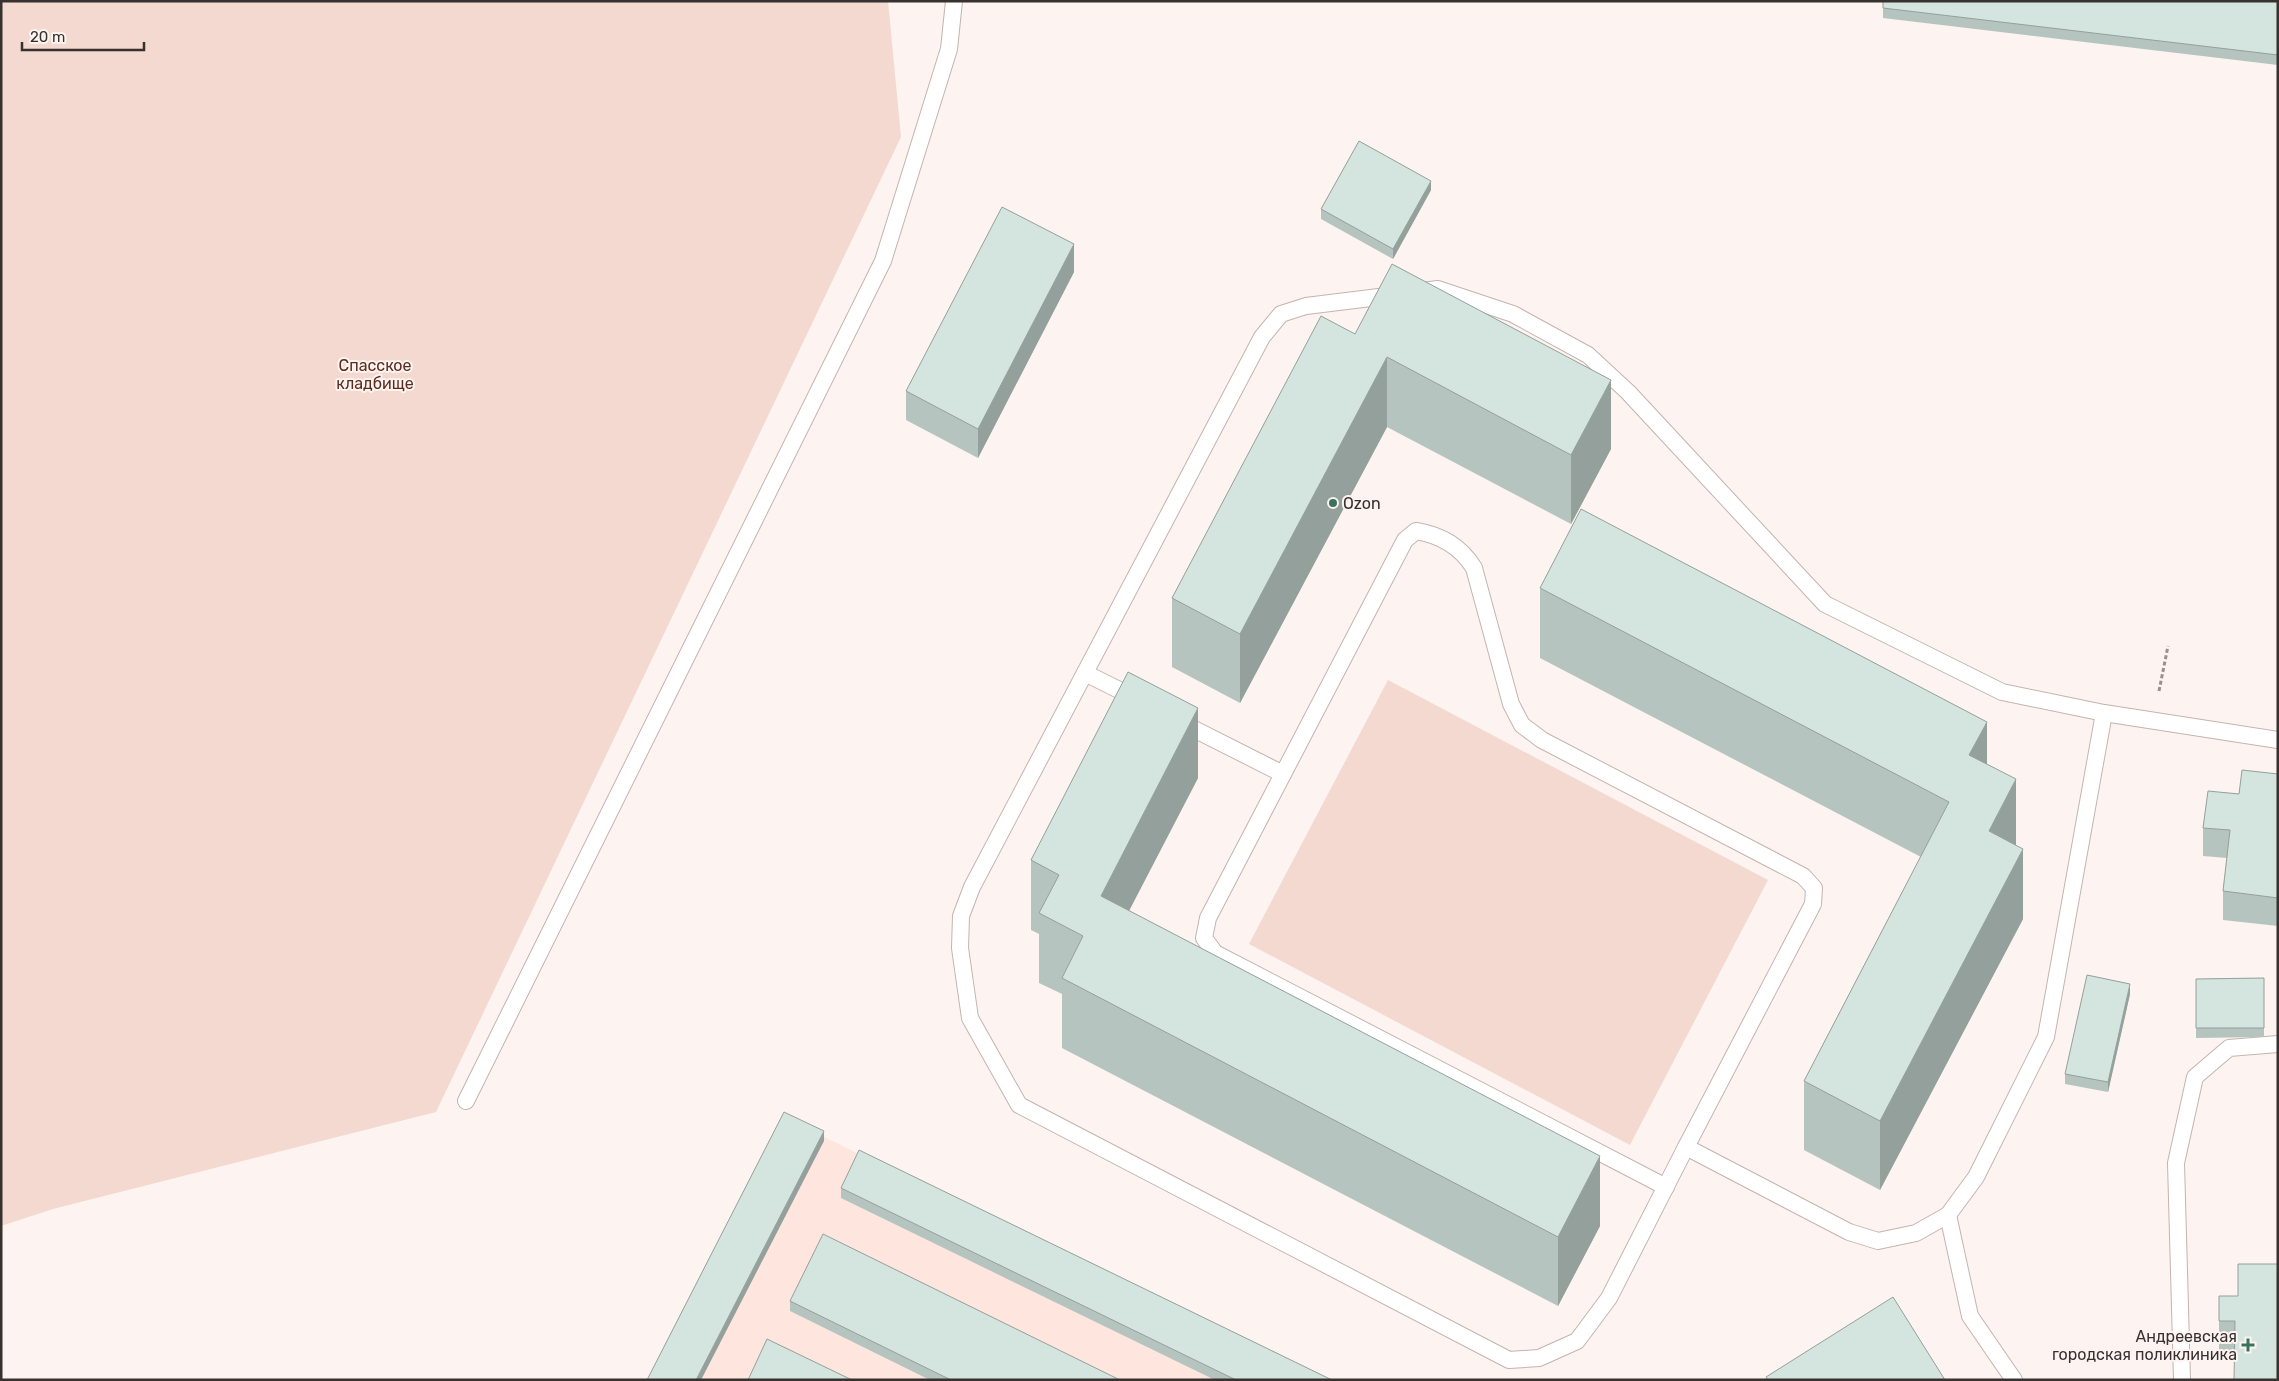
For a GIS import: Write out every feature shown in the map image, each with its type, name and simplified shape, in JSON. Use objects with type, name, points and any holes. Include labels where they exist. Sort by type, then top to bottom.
[{"type":"lane","points":[[466,1101],[884,262],[949,49],[954,1]]},
{"type":"lane","points":[[1666,1187],[1215,953],[1204,938],[1208,918],[1405,540],[1416,531],[1431,533],[1452,544],[1466,555],[1474,568],[1511,704],[1522,725],[1542,740],[1803,876],[1814,888],[1812,904],[1609,1298],[1577,1341],[1539,1358],[1509,1360],[1019,1106],[970,1018],[960,948],[961,916],[972,887],[1262,337],[1281,314],[1306,306],[1438,289],[1513,314],[1588,355],[1628,392],[1825,604],[2002,692],[2104,713],[2278,740]]},
{"type":"lane","points":[[1085,673],[1283,774]]},
{"type":"lane","points":[[1686,1147],[1849,1232],[1878,1241],[1916,1233],[1948,1216],[1976,1177],[2046,1036],[2104,713]]},
{"type":"lane","points":[[2182,1380],[2176,1163],[2195,1077],[2229,1048],[2278,1044]]},
{"type":"lane","points":[[1948,1216],[1970,1316],[2014,1380]]},
{"type":"path","points":[[2153,721],[2168,646]]},
{"type":"shaded area","points":[[783,1117],[1324,1380],[649,1380]]},
{"type":"green space","name":"Спасское кладбище","points":[[1,1],[888,1],[901,137],[436,1112],[53,1209],[1,1226]]},
{"type":"green space","points":[[1388,680],[1768,880],[1630,1145],[1249,944]]},
{"type":"building","points":[[1883,1],[2278,1],[2278,55],[1883,8]]},
{"type":"building","points":[[1359,141],[1431,181],[1393,249],[1321,209]]},
{"type":"building","points":[[1002,207],[1074,244],[978,429],[906,391]]},
{"type":"building","points":[[1392,264],[1611,380],[1571,455],[1387,357],[1240,634],[1172,598],[1321,316],[1355,334]]},
{"type":"building","points":[[1581,509],[1987,722],[1969,755],[2016,779],[1989,831],[2023,849],[1880,1121],[1804,1081],[1949,802],[1540,588]]},
{"type":"building","points":[[1128,672],[1198,708],[1101,896],[1600,1156],[1558,1237],[1062,978],[1083,936],[1039,913],[1059,875],[1031,860]]},
{"type":"building","points":[[2242,770],[2278,774],[2278,898],[2223,891],[2230,830],[2203,828],[2208,791],[2239,794]]},
{"type":"building","points":[[2087,975],[2130,984],[2108,1082],[2065,1074]]},
{"type":"building","points":[[2264,978],[2264,1028],[2196,1028],[2196,979]]},
{"type":"building","points":[[784,1112],[824,1131],[696,1380],[647,1380]]},
{"type":"building","points":[[859,1150],[1332,1380],[1236,1380],[841,1188]]},
{"type":"building","points":[[823,1234],[1120,1380],[951,1380],[790,1301]]},
{"type":"building","name":"Андреевская городская поликлиника","points":[[2238,1264],[2278,1264],[2278,1380],[2234,1380],[2235,1321],[2219,1321],[2219,1296],[2238,1296]]},
{"type":"building","points":[[1893,1297],[1945,1380],[1768,1380],[1766,1377]]},
{"type":"building","points":[[767,1339],[852,1380],[748,1380]]},
{"type":"place","name":"Ozon","points":[[1333,503]]},
{"type":"place","name":"Андреевская городская поликлиника","points":[[2248,1345]]}]
